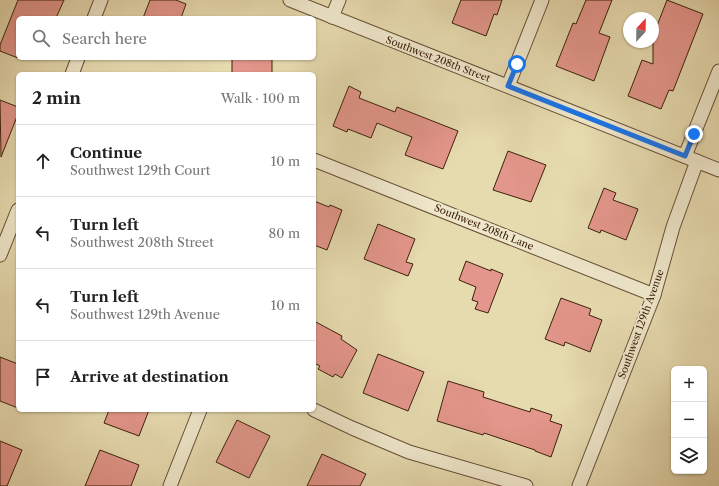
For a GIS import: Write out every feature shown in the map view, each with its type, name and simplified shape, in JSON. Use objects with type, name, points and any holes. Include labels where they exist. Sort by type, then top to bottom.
[{"type":"street","points":[[95,16],[101,0]]},
{"type":"street","name":"Southwest 208th Street","points":[[290,0],[719,170]]},
{"type":"street","points":[[332,17],[339,0]]},
{"type":"street","points":[[508,86],[542,0]]},
{"type":"street","points":[[73,72],[77,60]]},
{"type":"street","name":"Southwest 129th Avenue","points":[[579,486],[654,295],[691,158],[719,71]]},
{"type":"street","name":"Southwest 208th Lane","points":[[316,161],[654,295]]},
{"type":"street","points":[[0,255],[16,215]]},
{"type":"street","points":[[316,411],[409,452],[526,486]]},
{"type":"street","points":[[170,486],[188,436],[199,412]]},
{"type":"building","points":[[18,0],[64,0],[57,16],[16,16],[16,57],[0,51],[0,45]]},
{"type":"building","points":[[150,0],[176,0],[186,4],[182,16],[144,16]]},
{"type":"building","points":[[461,0],[502,0],[497,15],[494,14],[486,36],[452,23]]},
{"type":"building","points":[[586,0],[612,0],[599,33],[610,37],[594,81],[556,66],[573,23],[576,24]]},
{"type":"building","points":[[667,0],[703,14],[673,91],[669,90],[661,109],[628,96],[642,60],[653,64],[653,48],[659,48],[659,21]]},
{"type":"building","points":[[232,60],[272,60],[272,72],[232,72]]},
{"type":"building","points":[[349,86],[361,92],[359,98],[395,112],[397,107],[458,131],[443,169],[405,155],[412,137],[377,123],[371,138],[348,129],[347,132],[333,126]]},
{"type":"building","points":[[0,100],[16,106],[16,119],[1,157]]},
{"type":"building","points":[[508,151],[546,165],[531,202],[493,190]]},
{"type":"building","points":[[604,188],[616,193],[613,200],[638,209],[626,240],[601,230],[600,233],[588,228]]},
{"type":"building","points":[[316,202],[342,210],[327,250],[316,246]]},
{"type":"building","points":[[378,224],[415,239],[406,262],[413,264],[408,276],[364,259]]},
{"type":"building","points":[[466,261],[503,274],[488,313],[475,309],[478,302],[472,300],[476,287],[459,280]]},
{"type":"building","points":[[561,298],[591,309],[589,315],[602,320],[590,352],[565,342],[564,346],[545,339]]},
{"type":"building","points":[[316,322],[342,336],[341,339],[357,350],[342,378],[335,374],[333,377],[318,369],[320,366],[316,364]]},
{"type":"building","points":[[378,354],[424,372],[408,411],[363,393]]},
{"type":"building","points":[[0,357],[16,363],[16,407],[0,401]]},
{"type":"building","points":[[448,381],[484,392],[483,397],[530,412],[531,408],[552,415],[550,421],[562,425],[551,457],[484,433],[483,435],[437,421]]},
{"type":"building","points":[[108,412],[148,412],[139,436],[104,423]]},
{"type":"building","points":[[237,420],[270,436],[249,478],[216,462]]},
{"type":"building","points":[[0,441],[22,450],[7,486],[0,486]]},
{"type":"building","points":[[100,450],[139,465],[131,486],[85,486]]},
{"type":"building","points":[[322,454],[366,474],[360,486],[307,486]]},
{"type":"route","points":[[517,64],[508,86],[685,156],[694,134]]}]
